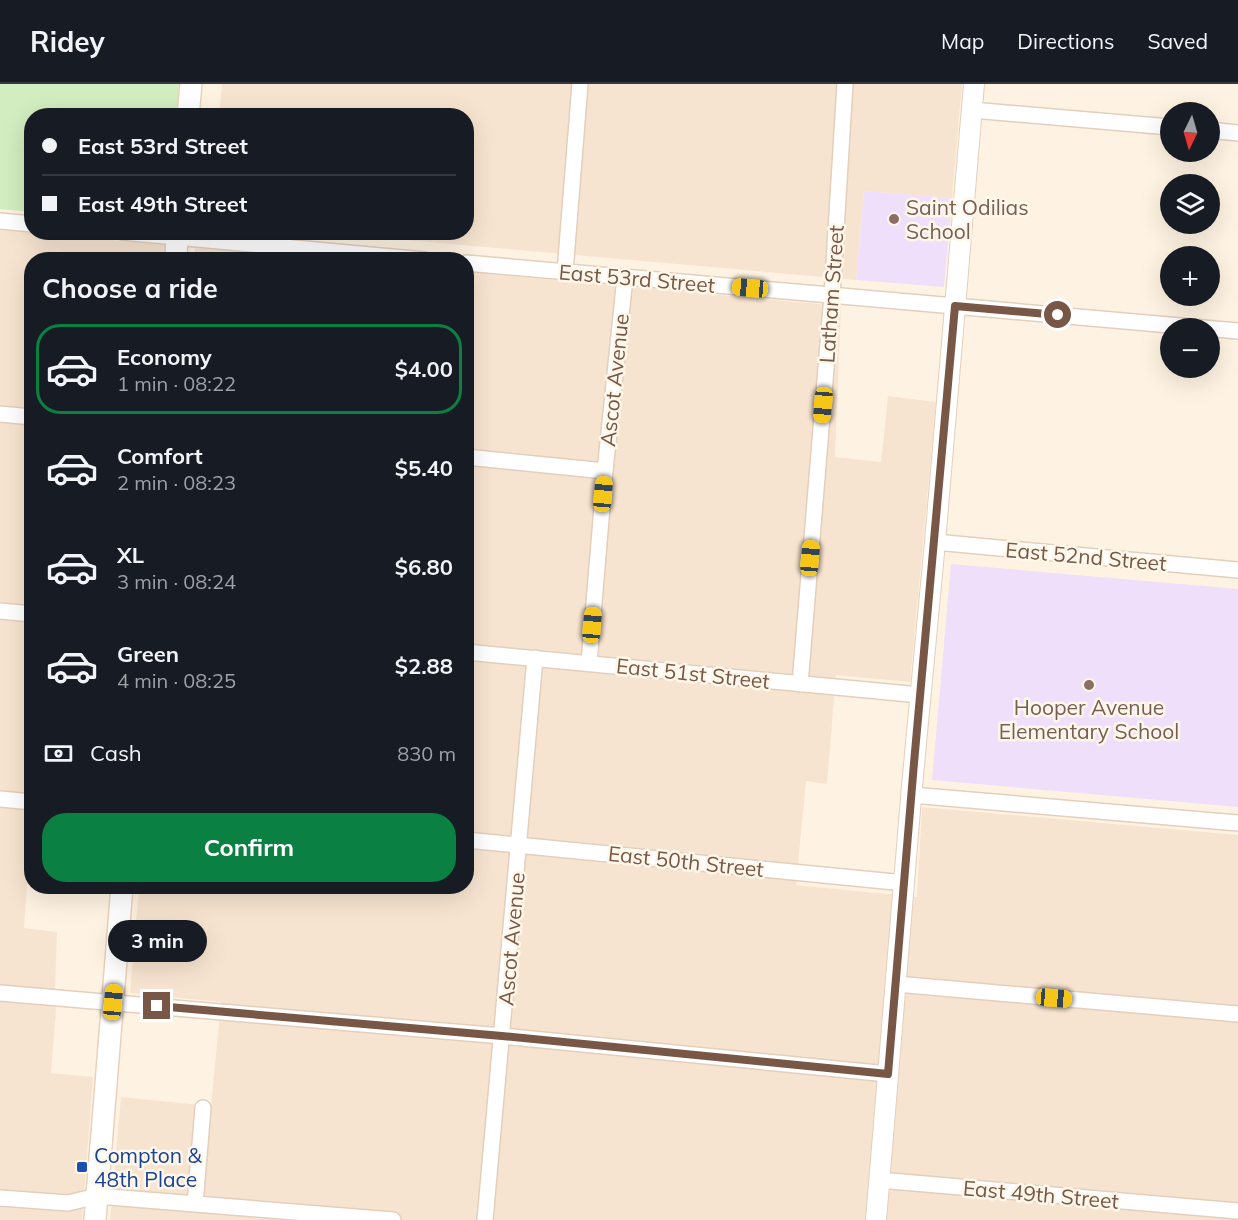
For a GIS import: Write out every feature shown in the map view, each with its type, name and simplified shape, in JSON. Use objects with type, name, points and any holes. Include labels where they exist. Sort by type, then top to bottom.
[{"type":"main road","points":[[189,108],[191,84]]},
{"type":"main road","points":[[95,1220],[121,894]]},
{"type":"street","points":[[566,272],[580,84]]},
{"type":"street","name":"Latham Street","points":[[800,684],[832,295],[845,84]]},
{"type":"street","points":[[876,1220],[974,84]]},
{"type":"street","points":[[972,110],[1160,126]]},
{"type":"street","points":[[1220,131],[1238,133]]},
{"type":"street","points":[[0,221],[24,223]]},
{"type":"street","points":[[227,240],[346,252]]},
{"type":"street","name":"East 53rd Street","points":[[474,264],[1238,331]]},
{"type":"street","name":"Ascot Avenue","points":[[589,663],[605,471],[625,277]]},
{"type":"street","points":[[0,414],[24,416]]},
{"type":"street","points":[[474,458],[605,471]]},
{"type":"street","name":"East 52nd Street","points":[[935,542],[1238,570]]},
{"type":"street","points":[[0,611],[24,613]]},
{"type":"street","name":"East 51st Street","points":[[474,653],[920,695]]},
{"type":"street","name":"Ascot Avenue","points":[[485,1220],[536,658]]},
{"type":"street","points":[[912,795],[1238,823]]},
{"type":"street","points":[[0,799],[24,801]]},
{"type":"street","name":"East 50th Street","points":[[474,841],[904,883]]},
{"type":"street","points":[[896,984],[1238,1014]]},
{"type":"street","points":[[0,993],[502,1036],[888,1074]]},
{"type":"street","points":[[195,1204],[203,1108]]},
{"type":"street","name":"East 49th Street","points":[[879,1180],[1238,1211]]},
{"type":"street","points":[[0,1198],[68,1203],[97,1196],[393,1220]]},
{"type":"shaded area","points":[[222,84],[962,84],[952,198],[864,191],[856,280],[406,240],[474,240],[474,108],[220,108]]},
{"type":"shaded area","points":[[864,191],[952,198],[944,287],[856,280]]},
{"type":"shaded area","points":[[0,230],[24,232],[24,240],[111,240],[166,245],[165,252],[24,252],[24,894],[26,894],[24,928],[57,932],[56,1011],[51,1073],[93,1077],[82,1220],[0,1220]]},
{"type":"shaded area","points":[[195,248],[243,252],[195,252]]},
{"type":"shaded area","points":[[474,273],[841,306],[835,457],[881,462],[888,396],[936,402],[910,682],[836,675],[827,784],[806,781],[796,885],[917,897],[922,807],[1238,835],[1238,1220],[110,1220],[121,1097],[211,1106],[221,1002],[130,993],[138,894],[474,894]]},
{"type":"shaded area","name":"Hooper Avenue Elementary School","points":[[951,564],[1238,589],[1238,807],[932,780]]},
{"type":"green space","points":[[0,84],[179,84],[177,108],[24,108],[24,211],[0,209]]},
{"type":"place","name":"Saint Odilias School","points":[[894,219]]},
{"type":"place","name":"Hooper Avenue Elementary School","points":[[1089,685]]},
{"type":"place","name":"Compton & 48th Place","points":[[82,1167]]},
{"type":"route","points":[[157,1006],[502,1036],[888,1074],[955,306],[1058,315]]}]
